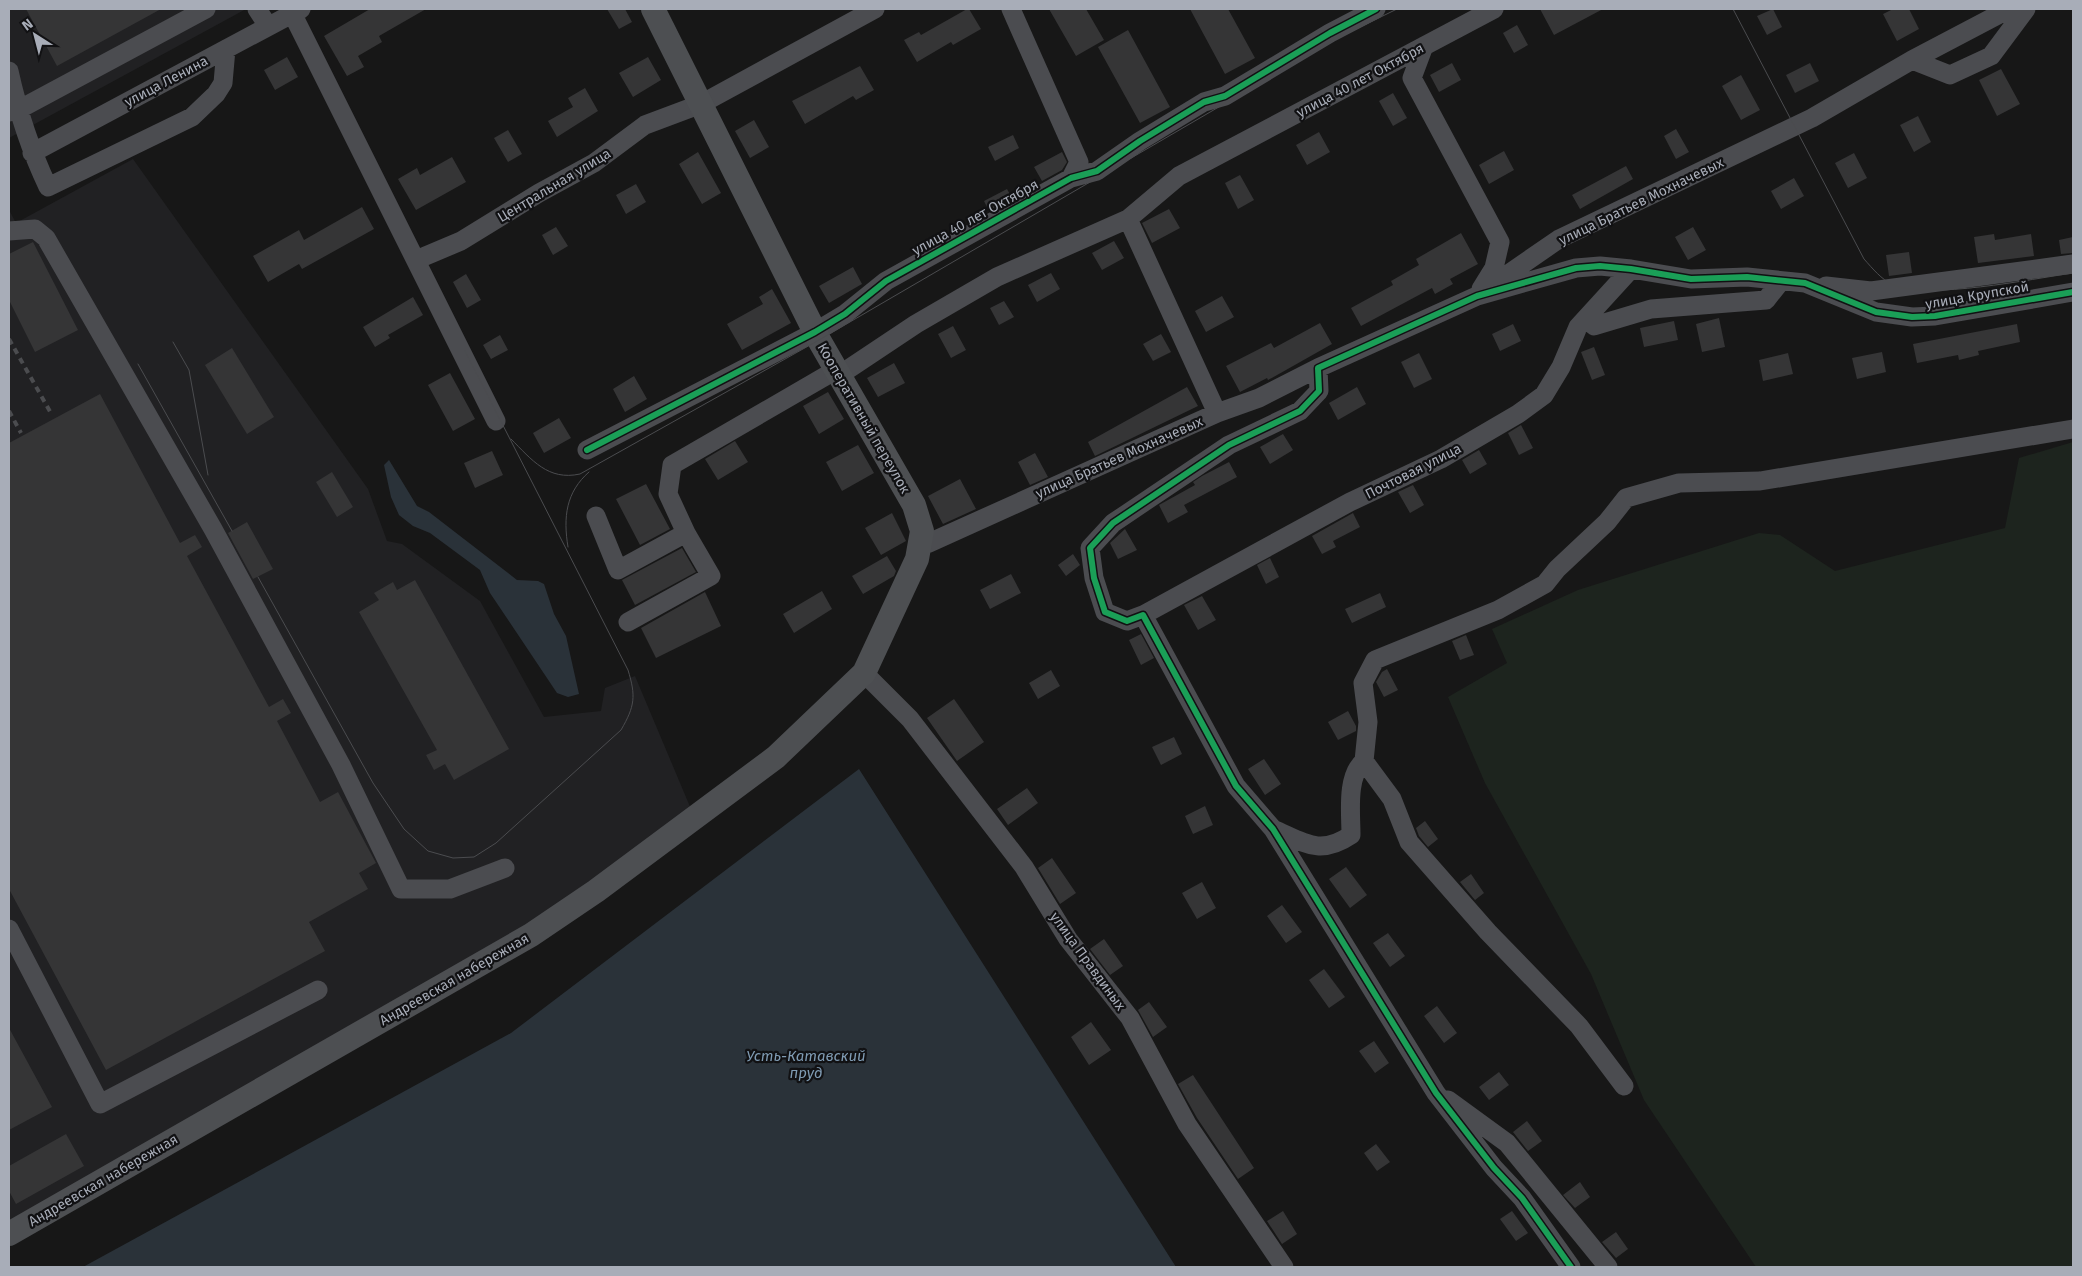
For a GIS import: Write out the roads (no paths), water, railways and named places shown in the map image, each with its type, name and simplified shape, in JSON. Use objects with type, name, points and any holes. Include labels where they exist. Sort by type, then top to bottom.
[{"type":"main road","name":"Кооперативный переулок","points":[[653,9],[815,332],[914,505],[922,531],[917,560],[864,673]]},
{"type":"main road","name":"Андреевская набережная","points":[[9,1234],[531,935],[596,891],[776,757],[864,673]]},
{"type":"street","points":[[13,111],[206,9]]},
{"type":"street","points":[[257,9],[268,26]]},
{"type":"street","name":"Центральная улица","points":[[416,260],[461,241],[539,193],[594,163],[645,125],[701,104],[875,9]]},
{"type":"street","points":[[1011,9],[1079,162],[1071,178]]},
{"type":"street","name":"улица 40 лет Октября","points":[[588,450],[815,332],[845,314],[886,281],[1071,178],[1097,171],[1140,141],[1204,102],[1225,96],[1330,33],[1376,9]]},
{"type":"street","name":"улица 40 лет Октября","points":[[686,533],[668,494],[672,465],[847,370],[916,324],[996,277],[1128,219],[1179,176],[1494,9]]},
{"type":"street","name":"улица Братьев Мохначевых","points":[[920,543],[929,542],[1217,413],[1258,398],[1318,368],[1476,296],[1559,239],[1812,118],[1912,60],[2009,9]]},
{"type":"street","points":[[1912,60],[1950,75],[1991,56],[2026,9]]},
{"type":"street","points":[[294,10],[496,421]]},
{"type":"street","name":"улица Ленина","points":[[32,153],[226,49],[294,10]]},
{"type":"street","points":[[1424,46],[1412,78],[1500,242],[1494,268],[1476,296]]},
{"type":"street","points":[[9,71],[13,111],[48,187],[192,118],[216,94],[223,83],[226,49]]},
{"type":"street","points":[[1128,219],[1217,413]]},
{"type":"street","points":[[9,231],[35,229],[46,238],[227,555],[341,765],[401,889],[450,888],[505,868]]},
{"type":"street","points":[[1804,283],[1871,291],[2073,264]]},
{"type":"street","name":"улица Крупской","points":[[1476,296],[1576,268],[1600,266],[1632,269],[1691,280],[1747,277],[1804,283],[1876,312],[1912,317],[1935,316],[2073,292]]},
{"type":"street","name":"Почтовая улица","points":[[1143,615],[1350,502],[1440,460],[1518,414],[1544,395],[1561,368],[1578,327],[1632,269]]},
{"type":"street","points":[[1594,326],[1651,309],[1766,300],[1781,281]]},
{"type":"street","points":[[1318,368],[1319,391],[1300,411],[1229,445],[1113,523],[1090,548],[1094,578],[1105,612],[1127,621],[1143,615],[1236,786],[1273,830],[1436,1093],[1494,1168],[1522,1198],[1571,1267]]},
{"type":"street","points":[[1624,1086],[1579,1026],[1488,932],[1409,842],[1392,799],[1364,761],[1368,722],[1363,683],[1375,660],[1498,610],[1545,584],[1557,569],[1607,522],[1626,498],[1679,483],[1760,481],[2073,429]]},
{"type":"street","points":[[596,516],[618,570],[686,533],[711,576],[628,622]]},
{"type":"street","name":"улица Правдиных","points":[[864,673],[910,719],[1024,867],[1068,939],[1130,1018],[1187,1124],[1284,1267]]},
{"type":"street","points":[[1273,830],[1317,848],[1337,845],[1352,835],[1351,800],[1356,768],[1364,761]]},
{"type":"street","points":[[9,929],[100,1104],[318,990]]},
{"type":"street","points":[[1436,1093],[1474,1117],[1508,1143],[1608,1267]]},
{"type":"water","points":[[389,460],[417,506],[429,512],[517,580],[538,581],[544,584],[554,614],[566,636],[579,694],[568,697],[557,693],[490,593],[480,570],[430,533],[413,526],[399,515],[391,497],[384,465]]},
{"type":"water","name":"Усть-Катавский пруд","points":[[859,769],[1176,1267],[83,1267],[511,1033]]},
{"type":"tram line","points":[[511,439],[541,467],[550,472],[569,475],[580,474],[819,340],[1332,41],[1397,9]]},
{"type":"tram line","points":[[1733,9],[1864,259],[1877,274],[1893,285],[1909,289],[1930,290],[1980,287],[2073,273]]},
{"type":"tram line","points":[[173,342],[189,370],[208,475]]},
{"type":"tram line","points":[[258,577],[373,783],[404,829],[428,851],[453,858],[474,857],[496,843],[621,730],[633,701],[628,670],[465,351]]},
{"type":"tram line","points":[[138,364],[232,531]]},
{"type":"tram line","points":[[568,547],[566,525],[568,506],[575,488],[589,472]]},
{"type":"railway","points":[[9,339],[52,415]]},
{"type":"railway","points":[[9,411],[21,433]]}]
